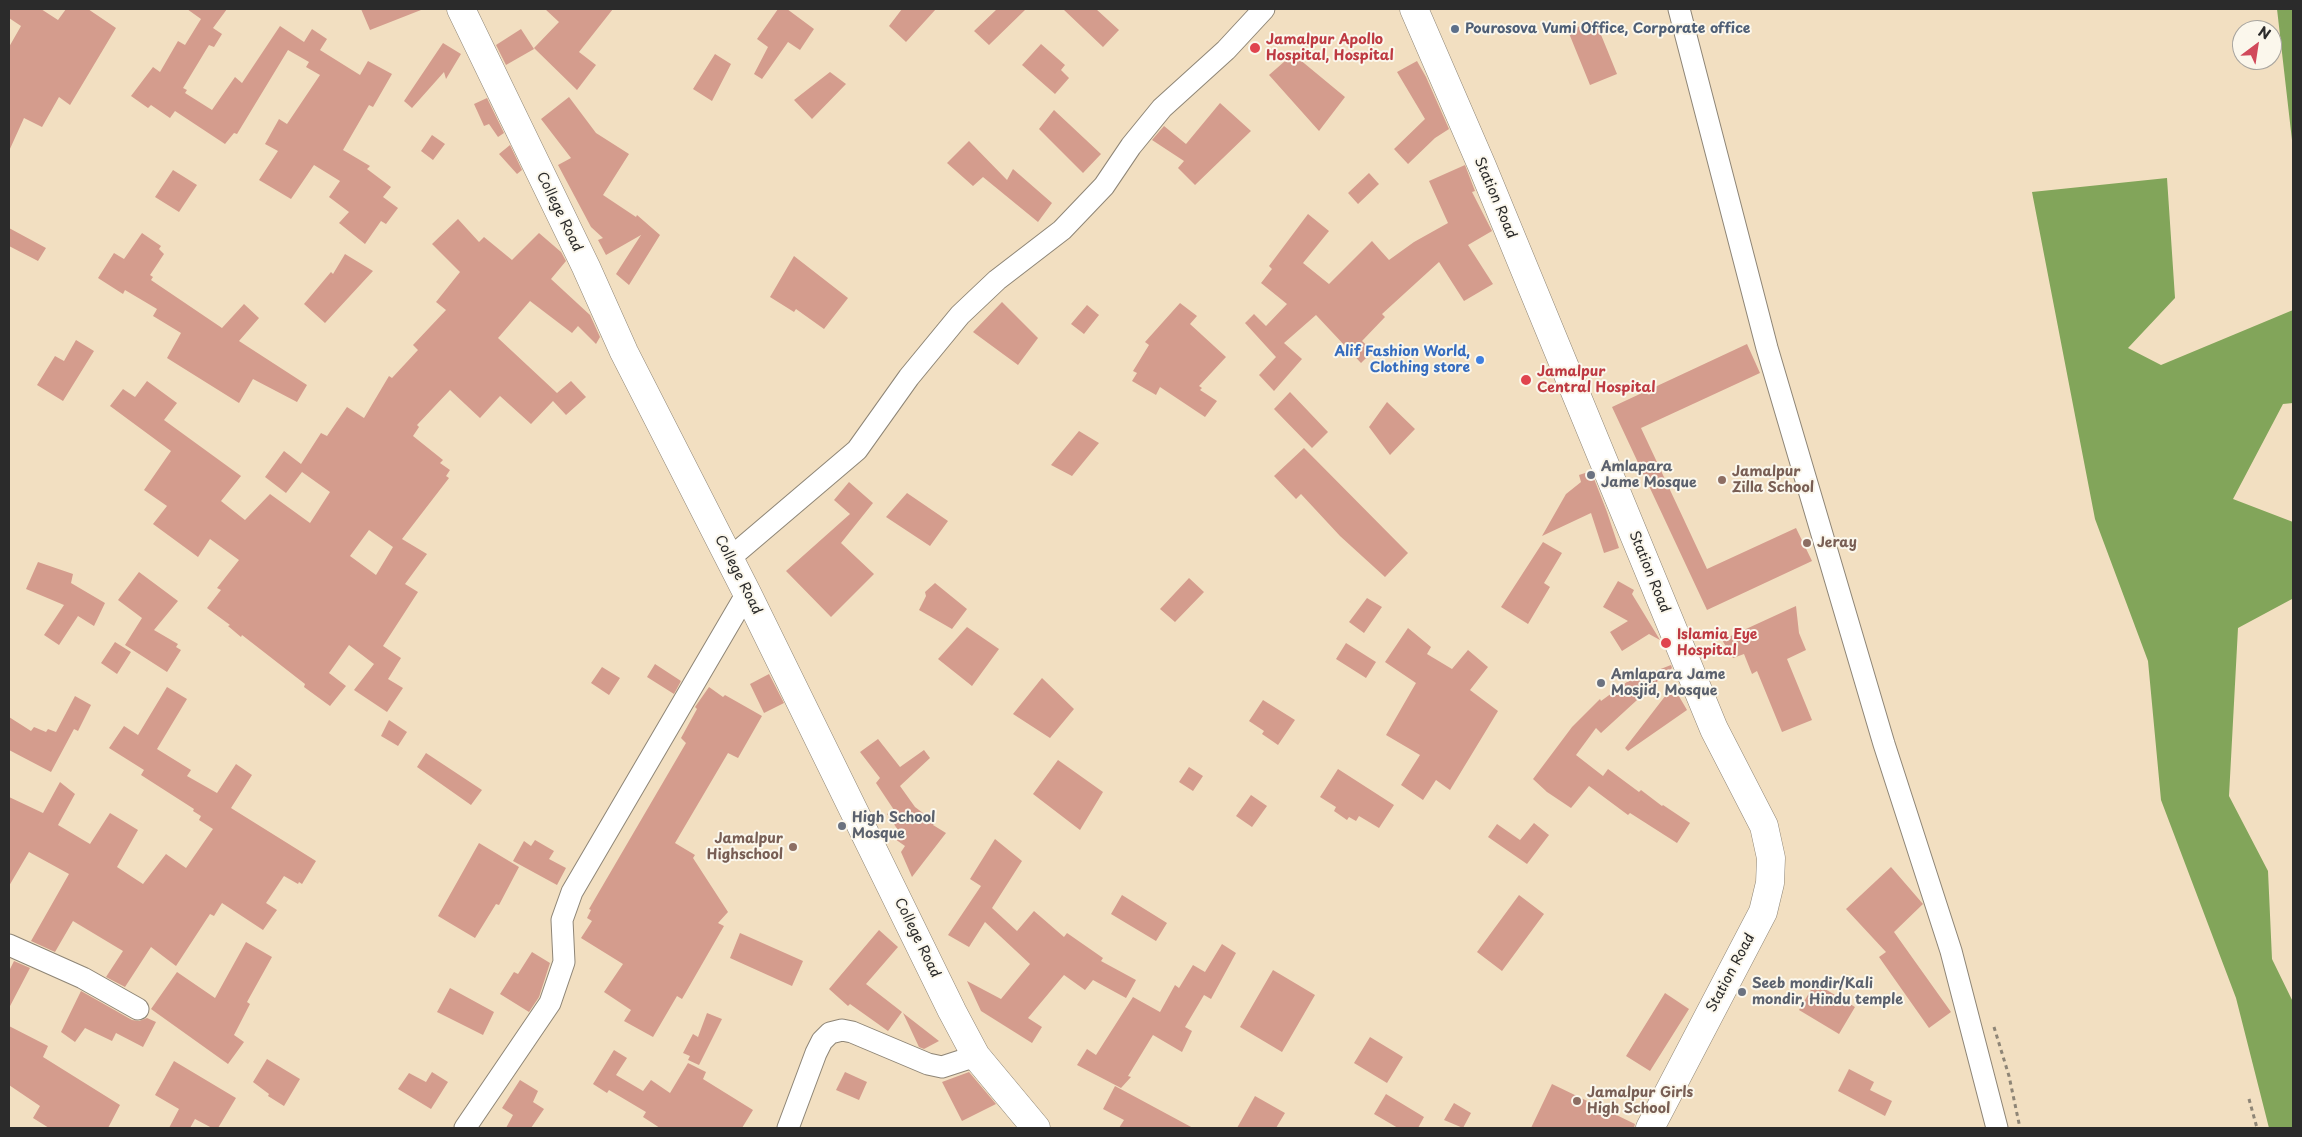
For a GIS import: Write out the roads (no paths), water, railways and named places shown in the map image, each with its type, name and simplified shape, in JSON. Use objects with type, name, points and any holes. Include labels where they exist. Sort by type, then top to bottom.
[{"type":"main road","name":"College Road","points":[[461,9],[586,267],[624,352],[748,593],[976,1056],[1036,1128]]},
{"type":"main road","name":"Station Road","points":[[1414,9],[1486,175],[1714,729],[1764,826],[1772,858],[1770,883],[1763,912],[1650,1128]]},
{"type":"street","points":[[730,558],[794,501],[857,450],[909,377],[960,315],[998,280],[1062,230],[1104,186],[1131,146],[1162,108],[1226,50],[1264,9]]},
{"type":"street","points":[[1679,9],[1767,348],[1884,744],[1951,951],[1996,1128]]},
{"type":"street","points":[[465,1128],[550,1003],[564,962],[562,920],[572,892],[748,593]]},
{"type":"street","points":[[9,945],[83,978],[138,1009]]},
{"type":"street","points":[[788,1128],[816,1053],[822,1041],[830,1033],[842,1030],[852,1032],[928,1064],[942,1067],[976,1056]]},
{"type":"place","name":"Pourosova Vumi Office, Corporate office","points":[[1455,29]]},
{"type":"place","name":"Jamalpur Apollo Hospital, Hospital","points":[[1255,48]]},
{"type":"place","name":"Alif Fashion World, Clothing store","points":[[1480,360]]},
{"type":"place","name":"Jamalpur Central Hospital","points":[[1526,380]]},
{"type":"place","name":"Amlapara Jame Mosque","points":[[1591,475]]},
{"type":"place","name":"Jamalpur Zilla School","points":[[1722,480]]},
{"type":"place","name":"Jeray","points":[[1807,543]]},
{"type":"place","name":"Islamia Eye Hospital","points":[[1666,643]]},
{"type":"place","name":"Amlapara Jame Mosjid, Mosque","points":[[1601,683]]},
{"type":"place","name":"High School Mosque","points":[[842,826]]},
{"type":"place","name":"Jamalpur Highschool","points":[[793,847]]},
{"type":"place","name":"Seeb mondir/Kali mondir, Hindu temple","points":[[1742,992]]},
{"type":"place","name":"Jamalpur Girls High School","points":[[1577,1101]]}]
